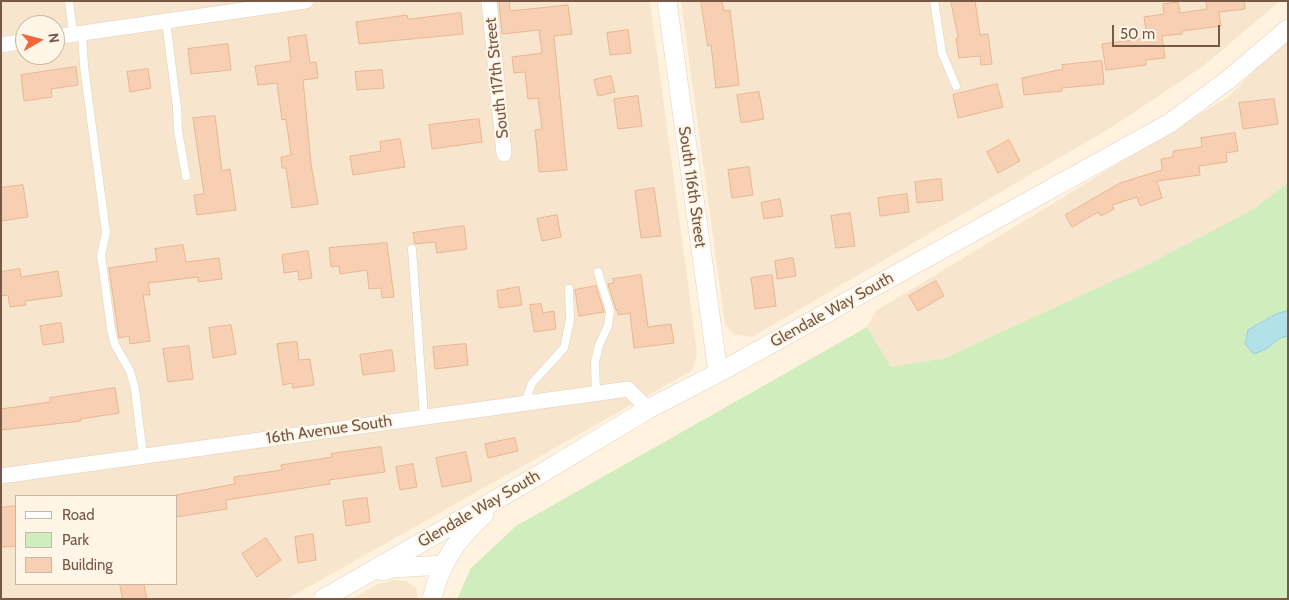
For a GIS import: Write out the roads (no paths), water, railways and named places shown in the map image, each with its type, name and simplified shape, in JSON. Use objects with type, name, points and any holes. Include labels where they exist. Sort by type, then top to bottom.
[{"type":"street","points":[[65,35],[306,1]]},
{"type":"street","name":"South 117th Street","points":[[489,1],[504,154]]},
{"type":"street","name":"South 116th Street","points":[[667,1],[718,373]]},
{"type":"street","name":"Glendale Way South","points":[[323,599],[648,410],[1170,123],[1229,79],[1288,30]]},
{"type":"street","points":[[1,45],[15,43]]},
{"type":"street","name":"16th Avenue South","points":[[1,476],[628,389],[648,410]]},
{"type":"street","points":[[432,599],[443,565],[470,527],[487,511],[537,476]]},
{"type":"street","name":"Glendale Way South","points":[[365,575],[393,568],[443,565]]},
{"type":"lane","points":[[69,1],[78,33],[84,66],[106,233],[101,255],[111,329],[115,345],[130,371],[135,389],[143,456]]},
{"type":"lane","points":[[934,1],[942,53],[956,86]]},
{"type":"lane","points":[[166,21],[177,108],[178,131],[186,176]]},
{"type":"lane","points":[[412,249],[424,417]]},
{"type":"lane","points":[[596,393],[595,362],[599,345],[608,326],[610,311],[598,272]]},
{"type":"lane","points":[[525,403],[532,382],[564,348],[570,320],[569,289]]},
{"type":"water","points":[[1288,311],[1288,336],[1280,338],[1266,349],[1254,354],[1245,344],[1248,330],[1276,314]]}]
